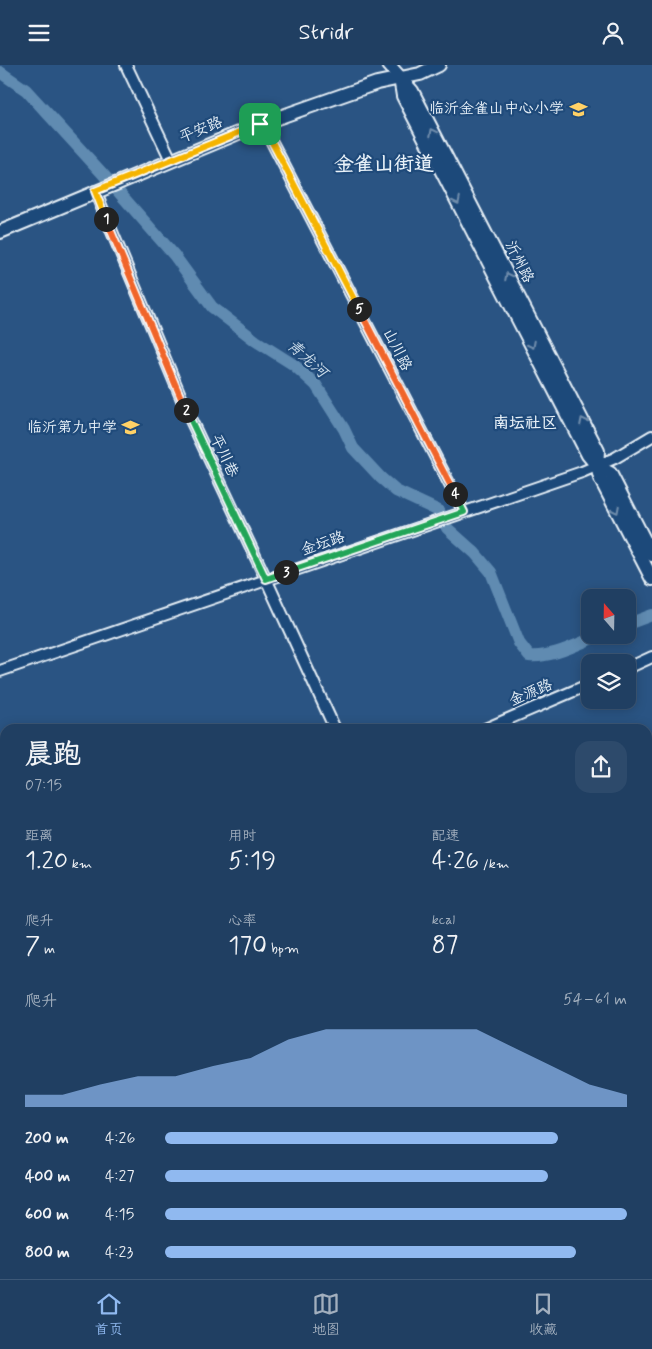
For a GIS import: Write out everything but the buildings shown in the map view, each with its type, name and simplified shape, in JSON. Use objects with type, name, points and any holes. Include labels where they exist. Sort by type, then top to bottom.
[{"type":"main road","name":"沂州路","points":[[389,65],[412,91],[590,435],[598,451],[597,465],[600,478],[652,579]]},
{"type":"main road","name":"沂州路","points":[[397,65],[400,78]]},
{"type":"main road","name":"平安路","points":[[99,190],[262,123],[377,83],[420,74],[439,65]]},
{"type":"main road","points":[[0,232],[99,190]]},
{"type":"main road","points":[[597,465],[610,473],[652,555]]},
{"type":"street","points":[[126,65],[171,160]]},
{"type":"street","name":"山川路","points":[[262,123],[464,512]]},
{"type":"street","name":"平川巷","points":[[99,190],[188,415],[333,724]]},
{"type":"street","name":"金坛路","points":[[0,671],[582,472],[615,458],[652,436]]},
{"type":"street","points":[[636,664],[652,657]]},
{"type":"street","name":"金源路","points":[[496,724],[581,688]]},
{"type":"waterway","name":"青龙河","points":[[0,72],[26,90],[102,173],[174,255],[212,307],[256,341],[294,365],[316,385],[344,429],[353,448],[381,478],[396,491],[439,511],[447,528],[475,553],[491,572],[519,643],[529,656],[556,653],[581,643]]},
{"type":"waterway","name":"青龙河","points":[[636,621],[652,615]]},
{"type":"place","name":"临沂金雀山中心小学","points":[[578,109]]},
{"type":"place","name":"临沂第九中学","points":[[131,428]]},
{"type":"district","name":"金雀山街道","points":[[384,164]]},
{"type":"district","name":"南坛社区","points":[[525,423]]},
{"type":"route","points":[[262,123],[464,512],[266,579],[188,415],[95,191],[260,124],[262,123]]}]
